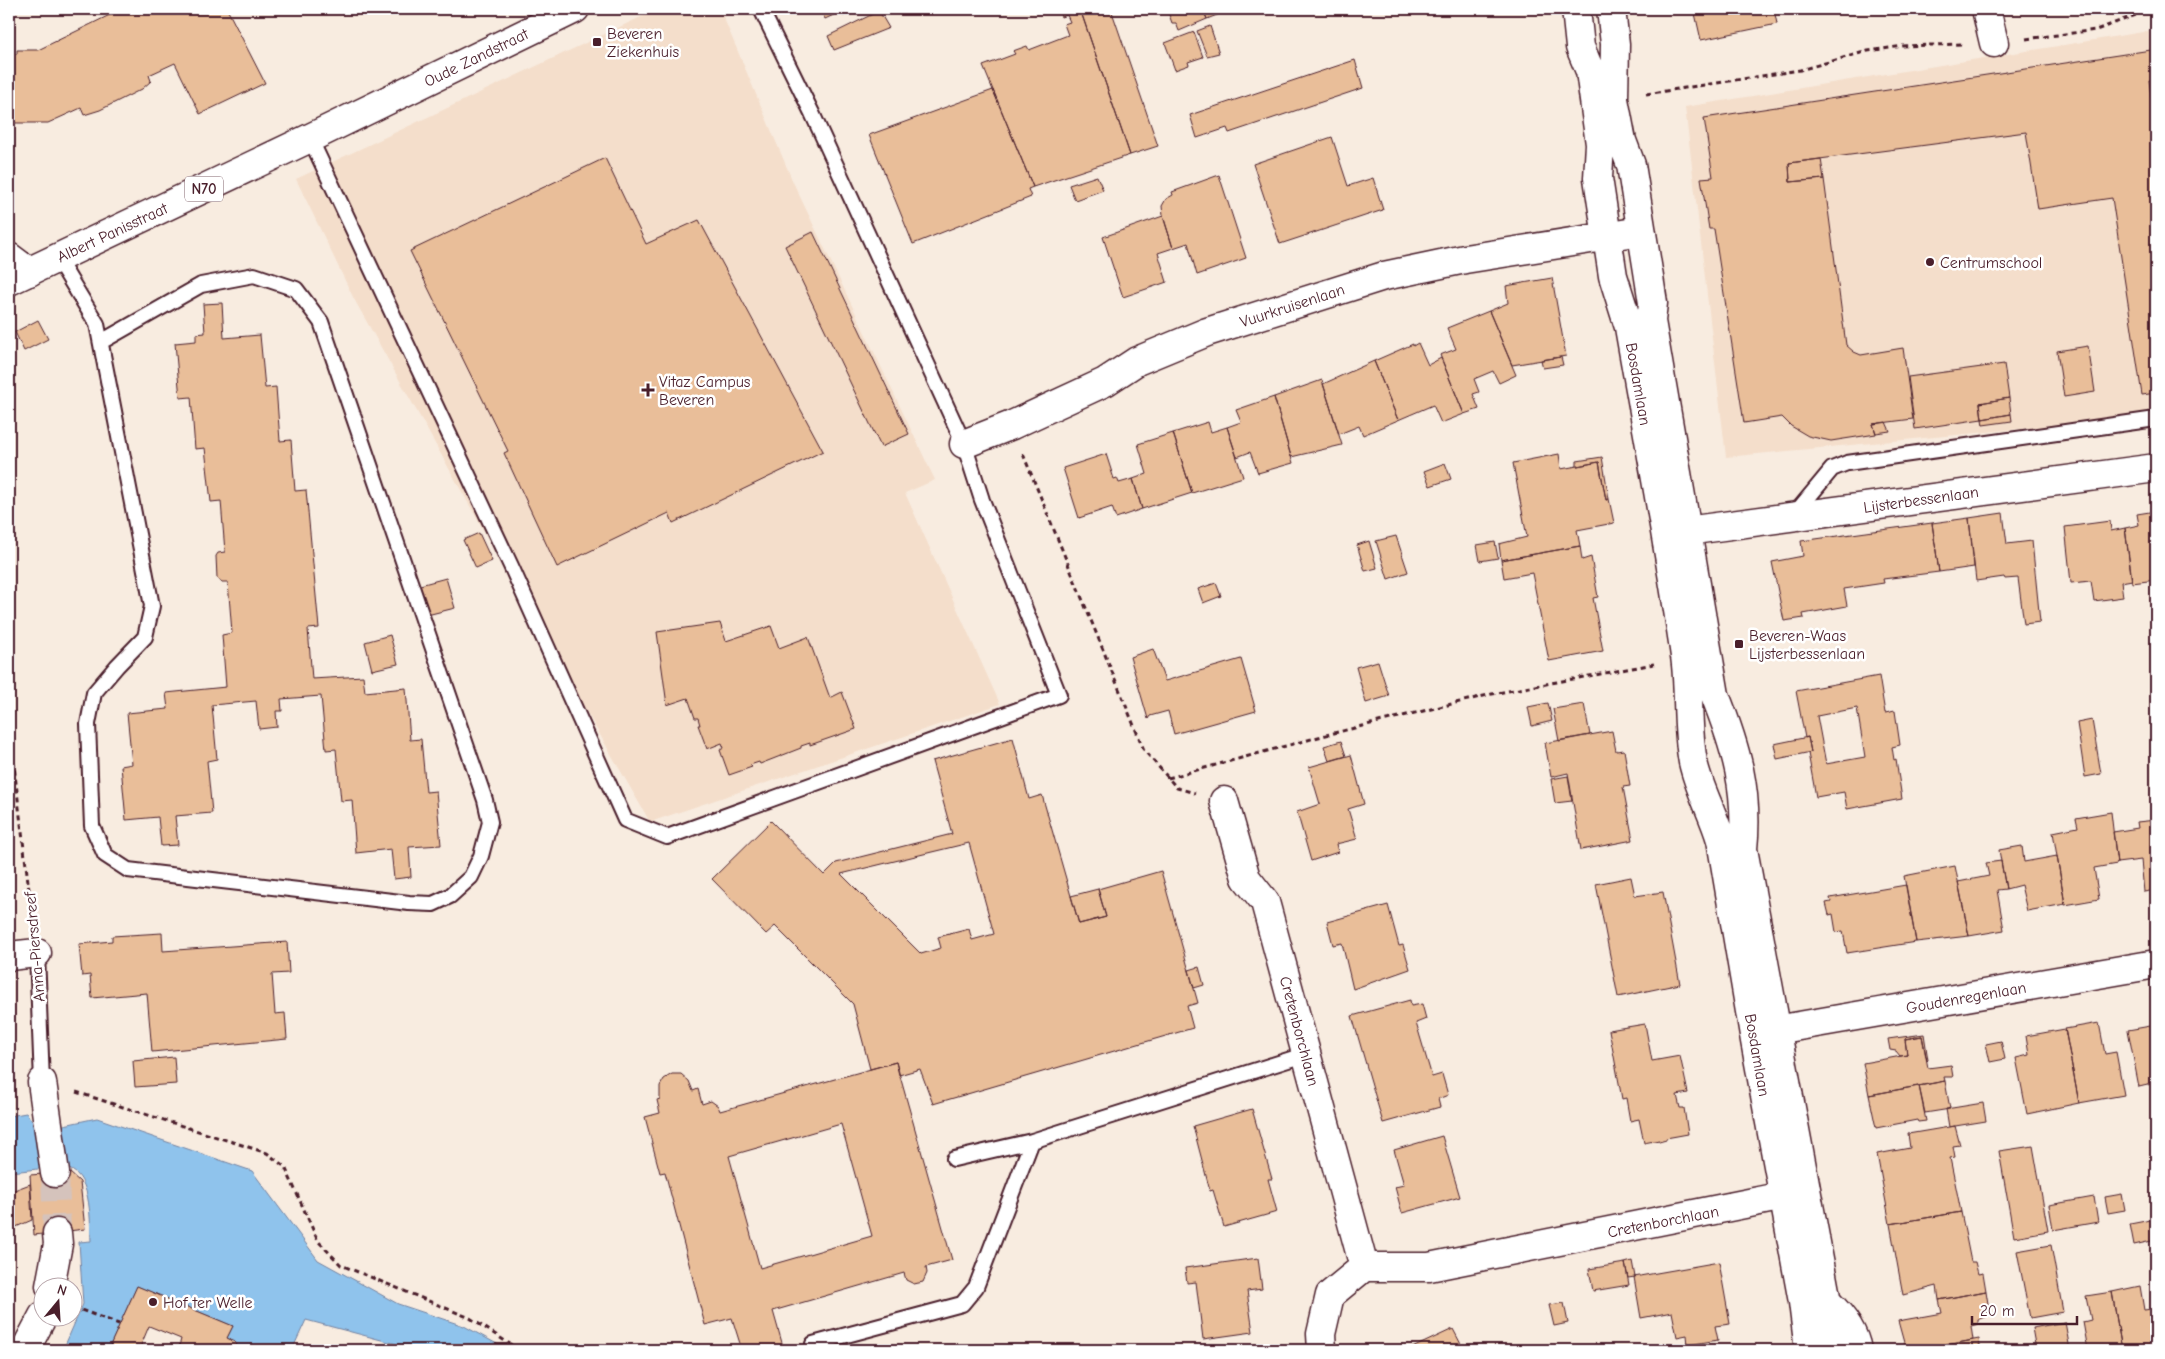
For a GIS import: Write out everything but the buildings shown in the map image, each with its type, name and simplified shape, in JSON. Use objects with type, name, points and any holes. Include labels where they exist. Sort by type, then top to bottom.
[{"type":"street","name":"Oude Zandstraat","points":[[378,105],[574,9]]},
{"type":"street","name":"Bosdamlaan","points":[[1576,9],[1580,47],[1590,71],[1600,144],[1598,178],[1618,296],[1629,326],[1682,638],[1687,680],[1689,737],[1703,795],[1714,816],[1721,840],[1803,1302],[1809,1350]]},
{"type":"street","name":"Bosdamlaan","points":[[1611,9],[1615,44],[1614,98],[1622,141],[1631,165],[1653,303],[1651,321],[1715,695],[1730,734],[1743,788],[1746,827],[1743,849],[1827,1302],[1834,1350]]},
{"type":"street","points":[[1986,9],[1994,43]]},
{"type":"street","name":"Albert Panisstraat","points":[[16,270],[57,258],[378,105]]},
{"type":"street","name":"Vuurkruisenlaan","points":[[964,444],[1012,426],[1105,382],[1137,361],[1206,332],[1384,276],[1465,259],[1641,231]]},
{"type":"street","name":"Lijsterbessenlaan","points":[[1686,531],[2156,468]]},
{"type":"street","points":[[1694,763],[1736,754]]},
{"type":"street","name":"Cretenborchlaan","points":[[1224,801],[1246,878],[1265,902],[1364,1268],[1429,1267],[1784,1196]]},
{"type":"street","points":[[9,956],[37,953]]},
{"type":"street","name":"Goudenregenlaan","points":[[1776,1030],[2156,964]]},
{"type":"street","name":"Anna-Piersdreef","points":[[42,1082],[55,1171]]},
{"type":"street","points":[[52,1276],[58,1244],[57,1233]]},
{"type":"street","points":[[1322,1350],[1321,1334],[1330,1295],[1364,1268]]},
{"type":"street","points":[[1827,1302],[1840,1315],[1856,1342],[1857,1350]]},
{"type":"street","points":[[25,1350],[38,1326]]},
{"type":"lane","points":[[310,138],[507,557],[625,820],[667,836],[1059,695],[982,500],[964,444],[812,113],[761,9]]},
{"type":"lane","points":[[57,258],[98,324],[101,342],[152,606],[145,637],[116,666],[94,693],[88,724],[92,826],[105,855],[128,870],[433,904],[450,896],[471,877],[481,856],[490,822],[320,322],[296,289],[254,276],[201,285],[101,342]]},
{"type":"lane","points":[[1792,516],[1832,469],[1847,463],[2156,419]]},
{"type":"lane","name":"Anna-Piersdreef","points":[[37,953],[42,1082]]},
{"type":"lane","points":[[954,1159],[1032,1141],[1307,1054]]},
{"type":"lane","points":[[812,1344],[962,1304],[976,1287],[1032,1141]]},
{"type":"path","points":[[1638,96],[1800,70],[1885,48],[1994,43],[2096,30],[2152,9]]},
{"type":"path","points":[[1012,426],[1144,750],[1168,778],[1326,735],[1492,694],[1662,662]]},
{"type":"path","name":"Anna-Piersdreef","points":[[9,725],[37,953]]},
{"type":"path","points":[[42,1082],[267,1153],[285,1167],[318,1241],[341,1265],[470,1318],[519,1350]]},
{"type":"path","points":[[82,1311],[120,1324]]},
{"type":"shaded area","name":"Vitaz Campus Beveren","points":[[658,9],[720,9],[793,182],[935,480],[905,493],[1000,704],[650,822],[526,606],[354,299],[296,179]]},
{"type":"shaded area","name":"Centrumschool","points":[[2149,31],[2156,74],[2156,416],[1726,457],[1685,107]]},
{"type":"water","points":[[26,1113],[37,1127],[64,1125],[97,1118],[252,1171],[318,1260],[398,1304],[464,1326],[508,1350],[419,1350],[306,1320],[292,1350],[239,1350],[235,1342],[227,1338],[233,1326],[137,1286],[108,1350],[63,1350],[73,1326],[82,1326],[82,1276],[79,1242],[91,1241],[88,1197],[79,1177],[72,1171],[63,1168],[9,1172],[9,1116]]},
{"type":"tunnel","points":[[55,1173],[57,1233]]},
{"type":"place","name":"Beveren Ziekenhuis","points":[[597,42]]},
{"type":"place","name":"Centrumschool","points":[[1930,262]]},
{"type":"place","name":"Vitaz Campus Beveren","points":[[648,390]]},
{"type":"place","name":"Beveren-Waas Lijsterbessenlaan","points":[[1739,644]]},
{"type":"place","name":"Hof ter Welle","points":[[153,1302]]}]
